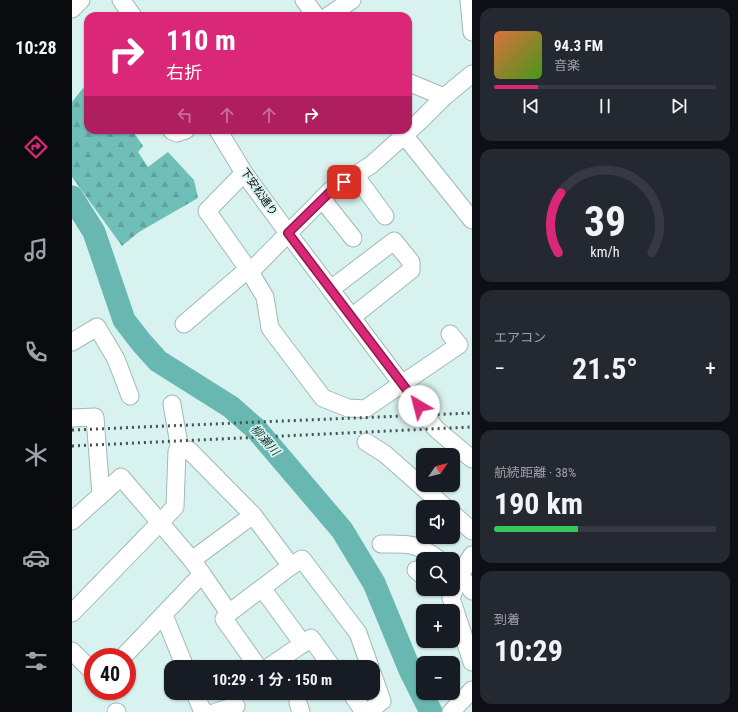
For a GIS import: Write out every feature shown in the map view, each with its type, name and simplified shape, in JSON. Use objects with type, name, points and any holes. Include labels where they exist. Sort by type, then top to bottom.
[{"type":"street","points":[[72,9],[80,0]]},
{"type":"street","points":[[121,0],[130,12]]},
{"type":"street","points":[[304,0],[313,12]]},
{"type":"street","points":[[334,12],[352,0]]},
{"type":"street","points":[[469,0],[472,32]]},
{"type":"street","points":[[412,127],[444,97],[472,74]]},
{"type":"street","points":[[412,84],[444,97]]},
{"type":"street","name":"下安松通り","points":[[224,134],[244,172],[436,430],[472,459]]},
{"type":"street","points":[[184,324],[249,270],[332,190],[371,165],[404,135],[472,220]]},
{"type":"street","points":[[244,172],[207,211],[249,270],[265,297],[270,328],[323,398],[348,408],[365,409],[459,345],[450,334]]},
{"type":"street","points":[[356,174],[385,216]]},
{"type":"street","points":[[322,199],[353,238]]},
{"type":"street","points":[[331,289],[394,241],[410,262],[411,270],[352,317]]},
{"type":"street","points":[[72,342],[97,327],[116,359],[130,396]]},
{"type":"street","points":[[72,613],[175,507],[177,451],[180,450],[172,404]]},
{"type":"street","points":[[72,418],[95,417],[101,495]]},
{"type":"street","points":[[366,442],[385,454],[437,500]]},
{"type":"street","points":[[180,450],[189,450],[253,515],[291,566]]},
{"type":"street","points":[[72,521],[121,478],[192,560],[229,613]]},
{"type":"street","points":[[192,560],[253,515]]},
{"type":"street","points":[[460,520],[472,531]]},
{"type":"street","points":[[381,544],[413,544],[428,552]]},
{"type":"street","points":[[460,568],[472,555]]},
{"type":"street","points":[[253,660],[224,619],[229,613],[302,559],[358,633],[368,660]]},
{"type":"street","points":[[132,648],[202,574]]},
{"type":"street","points":[[460,578],[472,592]]},
{"type":"street","points":[[262,588],[303,644]]},
{"type":"street","points":[[447,596],[472,662]]},
{"type":"street","points":[[164,615],[182,660]]},
{"type":"street","points":[[279,660],[311,638],[327,660]]},
{"type":"street","points":[[72,651],[84,663]]},
{"type":"street","points":[[451,712],[472,690]]},
{"type":"street","points":[[368,712],[382,701],[380,695]]},
{"type":"street","points":[[198,700],[202,710],[206,712]]},
{"type":"street","points":[[356,700],[364,712]]},
{"type":"street","points":[[216,712],[236,706]]},
{"type":"green space","points":[[83,88],[84,134],[135,134],[143,146],[138,152],[148,167],[168,152],[194,180],[198,198],[139,232],[122,246],[72,177],[72,102]]},
{"type":"waterway","name":"柳瀬川","points":[[72,197],[94,232],[124,320],[141,342],[158,361],[231,407],[256,429],[342,530],[374,583],[410,670],[431,712]]},
{"type":"railway","points":[[72,430],[472,413]]},
{"type":"railway","points":[[72,446],[472,427]]},
{"type":"route","points":[[344,182],[332,190],[288,233],[419,406]]}]
